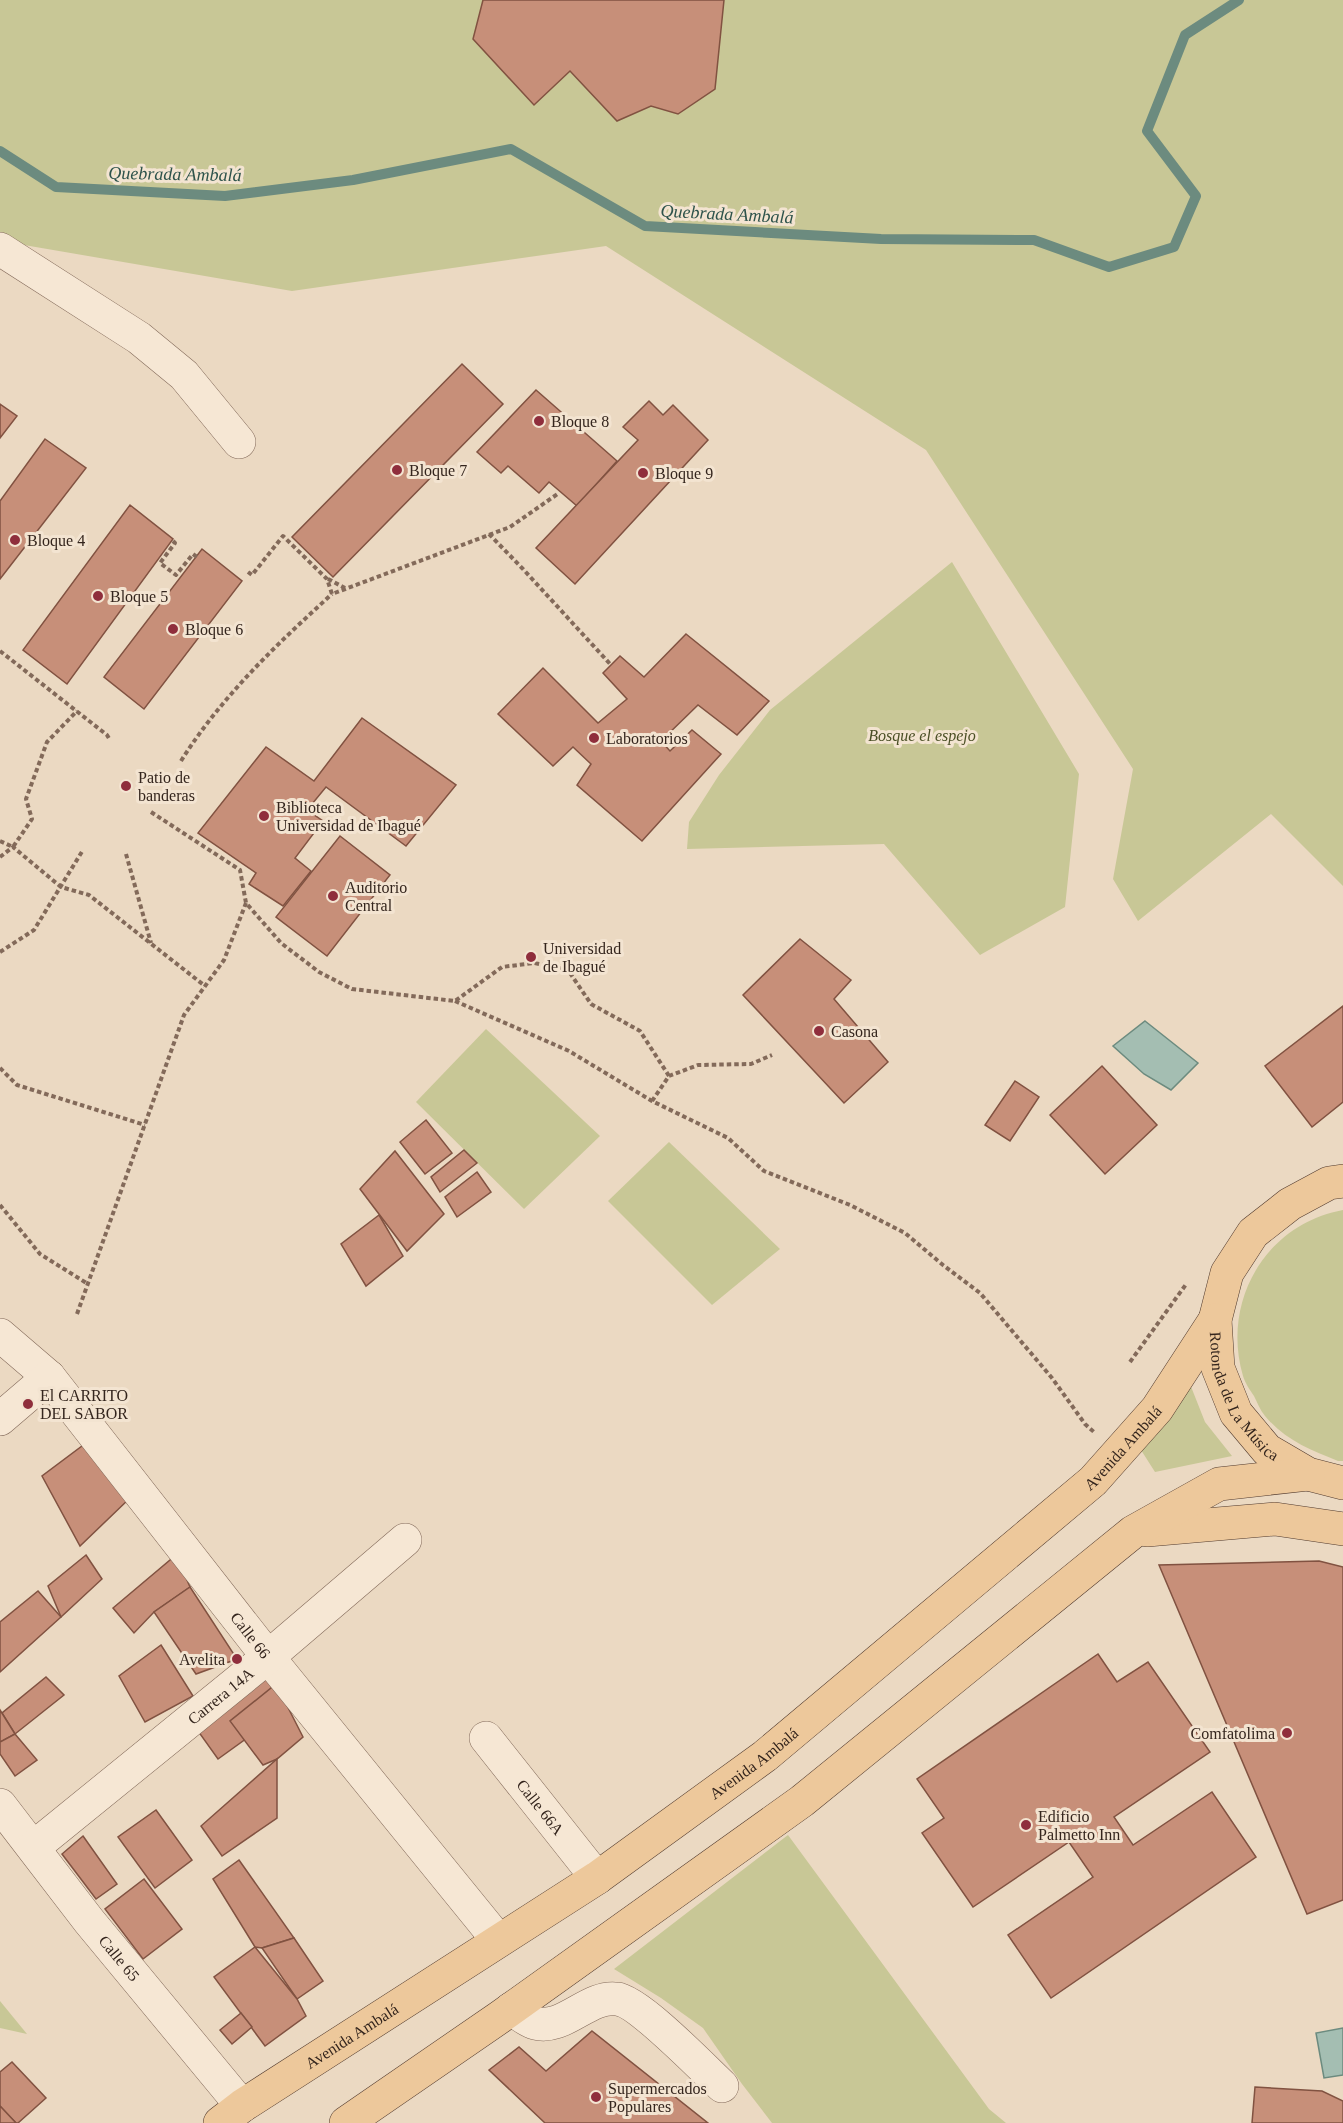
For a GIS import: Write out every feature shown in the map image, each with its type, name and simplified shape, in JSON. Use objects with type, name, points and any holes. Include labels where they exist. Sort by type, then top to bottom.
[{"type":"main road","name":"Rotonda de La Música","points":[[1343,1181],[1329,1182],[1290,1204],[1253,1233],[1227,1273],[1215,1320],[1218,1368],[1236,1413],[1267,1450],[1308,1474],[1343,1483]]},
{"type":"main road","name":"Avenida Ambalá","points":[[231,2115],[597,1878],[765,1756],[1093,1481],[1157,1409],[1215,1320]]},
{"type":"main road","points":[[346,2123],[511,2009],[802,1800],[1133,1532],[1219,1484],[1308,1474]]},
{"type":"main road","points":[[1133,1532],[1275,1519],[1343,1529]]},
{"type":"street","points":[[0,249],[139,338],[184,375],[238,442]]},
{"type":"street","name":"Calle 66","points":[[0,1335],[49,1377],[268,1657],[498,1940]]},
{"type":"street","points":[[0,1419],[49,1377]]},
{"type":"street","name":"Carrera 14A","points":[[34,1847],[268,1657],[405,1540]]},
{"type":"street","name":"Calle 66A","points":[[486,1738],[597,1878]]},
{"type":"street","name":"Calle 65","points":[[0,1805],[34,1847],[231,2115]]},
{"type":"street","points":[[511,2009],[535,2023],[551,2024],[600,2001],[618,1998],[642,2011],[722,2086]]},
{"type":"path","points":[[181,761],[201,730],[279,643],[332,594],[510,527],[559,493]]},
{"type":"path","points":[[489,534],[611,665]]},
{"type":"path","points":[[248,572],[252,575],[283,536],[327,579],[346,588]]},
{"type":"path","points":[[173,541],[175,543],[160,563],[176,575],[193,554],[197,556]]},
{"type":"path","points":[[327,579],[332,594]]},
{"type":"path","points":[[0,651],[107,735],[110,740]]},
{"type":"path","points":[[0,856],[13,847],[32,819],[26,799],[47,742],[77,711]]},
{"type":"path","points":[[151,812],[240,870],[246,903],[281,943],[319,972],[351,988],[455,1001],[569,1051],[652,1101],[728,1138],[764,1170],[850,1206],[905,1233],[980,1293],[1052,1378],[1085,1424]]},
{"type":"path","points":[[0,841],[13,847],[61,886],[90,895],[205,986]]},
{"type":"path","points":[[0,952],[34,930],[83,850]]},
{"type":"path","points":[[126,854],[151,944]]},
{"type":"path","points":[[77,1314],[184,1015],[224,960],[246,903]]},
{"type":"path","points":[[455,1001],[502,967],[534,963],[568,970],[591,1004],[640,1031],[669,1076]]},
{"type":"path","points":[[652,1101],[669,1076],[698,1065],[751,1064],[772,1055]]},
{"type":"path","points":[[0,1068],[17,1084],[145,1125]]},
{"type":"path","points":[[0,1205],[40,1254],[88,1284]]},
{"type":"green space","points":[[0,0],[1343,0],[1343,886],[1271,814],[1138,921],[1113,879],[1133,769],[926,450],[606,246],[292,291],[24,245],[0,232]]},
{"type":"green space","name":"Bosque el espejo","points":[[952,562],[1079,774],[1065,907],[980,955],[884,844],[687,849],[689,822],[719,775],[770,710]]},
{"type":"green space","points":[[486,1029],[600,1136],[524,1209],[416,1102]]},
{"type":"green space","points":[[669,1142],[780,1249],[712,1305],[608,1201]]},
{"type":"green space","points":[[1343,1210],[1343,1461],[1338,1461],[1290,1438],[1265,1416],[1244,1379],[1238,1348],[1239,1320],[1245,1294],[1256,1270],[1272,1249],[1292,1231],[1316,1218]]},
{"type":"green space","points":[[1188,1379],[1205,1422],[1232,1456],[1155,1472],[1141,1450]]},
{"type":"green space","points":[[788,1835],[989,2109],[1006,2123],[772,2123],[703,2028],[614,1969]]},
{"type":"green space","points":[[0,2001],[27,2034],[0,2028]]},
{"type":"shaded area","points":[[1145,1021],[1198,1063],[1171,1090],[1144,1074],[1113,1046]]},
{"type":"shaded area","points":[[1343,2028],[1343,2075],[1324,2078],[1316,2033]]},
{"type":"building","points":[[483,0],[724,0],[715,89],[678,114],[651,106],[617,121],[570,71],[534,105],[473,39]]},
{"type":"building","name":"Bloque 7","points":[[462,364],[503,404],[333,577],[292,537]]},
{"type":"building","name":"Bloque 8","points":[[536,390],[617,461],[577,506],[549,482],[539,493],[508,466],[501,473],[477,452]]},
{"type":"building","name":"Bloque 9","points":[[649,401],[663,415],[673,405],[708,440],[575,584],[536,548],[638,440],[623,427]]},
{"type":"building","points":[[0,404],[17,416],[0,438]]},
{"type":"building","name":"Bloque 4","points":[[45,439],[86,468],[0,579],[0,501]]},
{"type":"building","name":"Bloque 5","points":[[130,505],[173,539],[67,684],[23,650]]},
{"type":"building","name":"Bloque 6","points":[[202,549],[242,581],[144,709],[104,677]]},
{"type":"building","name":"Laboratorios","points":[[686,634],[769,701],[737,735],[698,705],[661,741],[670,751],[692,730],[721,754],[642,841],[577,785],[591,764],[573,747],[553,766],[498,714],[543,668],[598,723],[627,699],[603,673],[620,656],[644,677]]},
{"type":"building","name":"Biblioteca Universidad de Ibagué","points":[[362,718],[456,785],[406,846],[326,787],[307,810],[323,821],[295,858],[311,871],[283,906],[249,884],[256,873],[198,833],[266,747],[314,781]]},
{"type":"building","name":"Auditorio Central","points":[[340,836],[390,875],[327,956],[276,917]]},
{"type":"building","name":"Casona","points":[[800,939],[851,980],[834,999],[888,1062],[844,1103],[743,995]]},
{"type":"building","points":[[1343,1006],[1343,1102],[1312,1127],[1265,1066]]},
{"type":"building","points":[[1102,1066],[1157,1125],[1105,1174],[1050,1115]]},
{"type":"building","points":[[1015,1081],[1039,1097],[1010,1141],[985,1125]]},
{"type":"building","points":[[426,1120],[452,1153],[425,1174],[400,1142]]},
{"type":"building","points":[[464,1150],[477,1163],[440,1192],[431,1177]]},
{"type":"building","points":[[395,1151],[444,1214],[407,1251],[360,1189]]},
{"type":"building","points":[[477,1172],[491,1192],[457,1217],[445,1197]]},
{"type":"building","points":[[379,1215],[403,1256],[366,1286],[341,1244]]},
{"type":"building","points":[[86,1443],[130,1498],[80,1546],[42,1476]]},
{"type":"building","points":[[86,1555],[102,1579],[61,1617],[48,1586]]},
{"type":"building","points":[[176,1555],[190,1587],[154,1612],[134,1633],[113,1608]]},
{"type":"building","name":"Comfatolima","points":[[1319,1561],[1343,1567],[1343,1900],[1307,1914],[1159,1565]]},
{"type":"building","points":[[190,1587],[237,1659],[196,1674],[154,1612]]},
{"type":"building","points":[[38,1591],[61,1617],[0,1672],[0,1622]]},
{"type":"building","points":[[161,1645],[193,1696],[145,1722],[119,1676]]},
{"type":"building","name":"Edificio Palmetto Inn","points":[[1098,1654],[1117,1682],[1148,1662],[1210,1752],[1114,1817],[1133,1845],[1212,1792],[1256,1857],[1051,1998],[1008,1935],[1093,1877],[1069,1842],[973,1907],[922,1833],[944,1818],[917,1779]]},
{"type":"building","points":[[270,1675],[293,1705],[218,1759],[198,1731]]},
{"type":"building","points":[[46,1677],[64,1695],[15,1734],[2,1713]]},
{"type":"building","points":[[276,1684],[303,1737],[277,1759],[263,1765],[230,1721]]},
{"type":"building","points":[[0,1710],[15,1734],[0,1742]]},
{"type":"building","points":[[15,1734],[37,1760],[15,1776],[0,1754],[0,1742]]},
{"type":"building","points":[[277,1759],[277,1818],[222,1856],[201,1826]]},
{"type":"building","points":[[156,1810],[192,1860],[155,1888],[118,1837]]},
{"type":"building","points":[[83,1836],[117,1884],[96,1899],[62,1854]]},
{"type":"building","points":[[239,1860],[294,1938],[262,1948],[255,1947],[213,1879]]},
{"type":"building","points":[[144,1879],[182,1929],[143,1959],[105,1909]]},
{"type":"building","points":[[294,1938],[323,1981],[297,1999],[262,1948]]},
{"type":"building","points":[[255,1947],[297,1999],[306,2016],[265,2046],[214,1977]]},
{"type":"building","points":[[241,2013],[252,2027],[232,2044],[220,2030]]},
{"type":"building","name":"Supermercados Populares","points":[[592,2031],[708,2123],[545,2123],[489,2070],[519,2047],[546,2071]]},
{"type":"building","points":[[12,2062],[46,2098],[18,2123],[0,2106],[0,2072]]},
{"type":"building","points":[[1255,2087],[1322,2091],[1343,2101],[1343,2123],[1252,2123]]},
{"type":"building","points":[[0,2106],[16,2123],[0,2123]]},
{"type":"waterway","name":"Quebrada Ambalá","points":[[0,151],[56,187],[225,196],[353,180],[511,149],[645,226],[881,239],[1034,240],[1109,267],[1174,247],[1196,196],[1147,131],[1185,35],[1239,0]]},
{"type":"place","name":"Bloque 8","points":[[539,421]]},
{"type":"place","name":"Bloque 7","points":[[397,470]]},
{"type":"place","name":"Bloque 9","points":[[643,473]]},
{"type":"place","name":"Bloque 4","points":[[15,540]]},
{"type":"place","name":"Bloque 5","points":[[98,596]]},
{"type":"place","name":"Bloque 6","points":[[173,629]]},
{"type":"place","name":"Laboratorios","points":[[594,738]]},
{"type":"place","name":"Patio de banderas","points":[[126,786]]},
{"type":"place","name":"Biblioteca Universidad de Ibagué","points":[[264,816]]},
{"type":"place","name":"Auditorio Central","points":[[333,896]]},
{"type":"place","name":"Universidad de Ibagué","points":[[531,957]]},
{"type":"place","name":"Casona","points":[[819,1031]]},
{"type":"place","name":"El CARRITO DEL SABOR","points":[[28,1404]]},
{"type":"place","name":"Avelita","points":[[237,1659]]},
{"type":"place","name":"Comfatolima","points":[[1287,1733]]},
{"type":"place","name":"Edificio Palmetto Inn","points":[[1026,1825]]},
{"type":"place","name":"Supermercados Populares","points":[[596,2097]]}]
